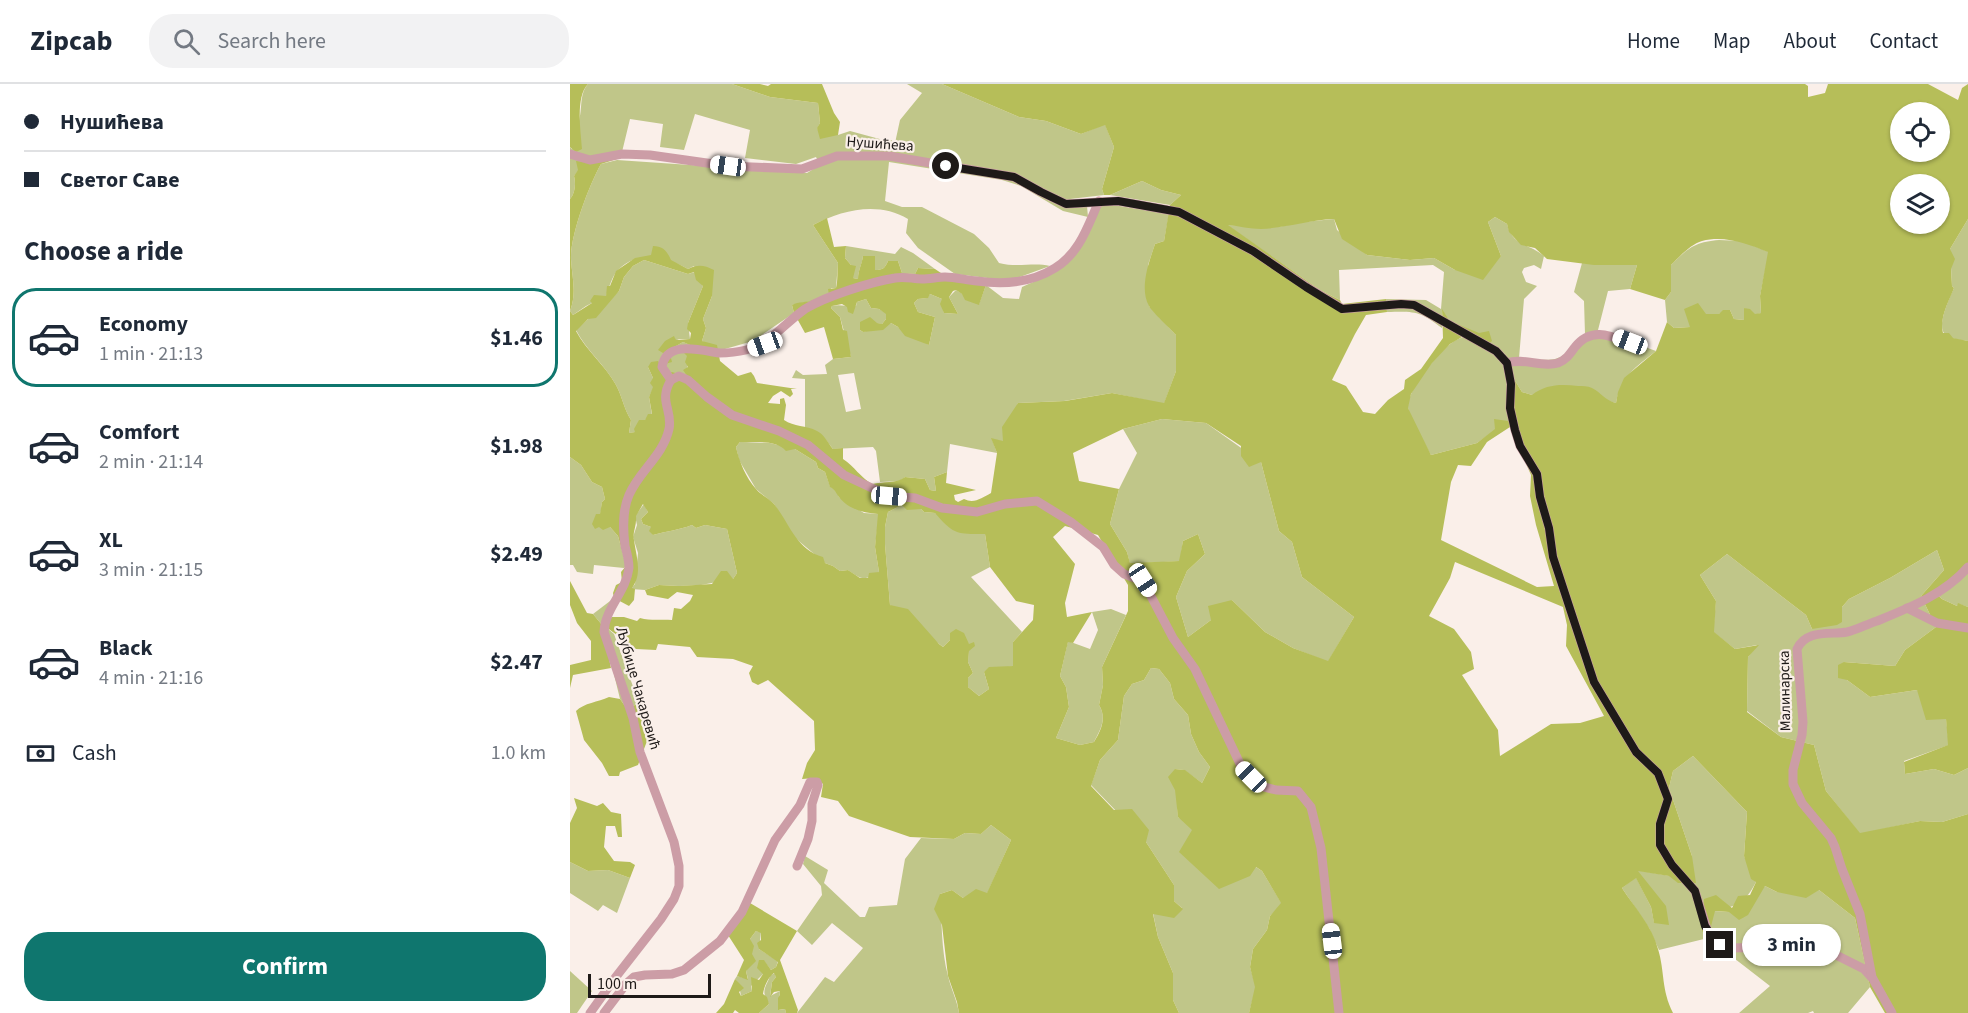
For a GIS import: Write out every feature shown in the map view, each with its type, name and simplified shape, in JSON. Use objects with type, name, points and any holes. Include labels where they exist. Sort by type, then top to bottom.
[{"type":"street","name":"Нушићева","points":[[570,154],[590,160],[622,154],[650,155],[728,166],[802,169],[837,156],[889,156],[1014,177],[1066,204],[1118,201],[1179,212],[1253,251],[1342,309],[1414,305],[1496,351],[1507,363]]},
{"type":"street","name":"Љубице Чакаревић","points":[[590,1013],[661,919],[674,899],[679,886],[679,866],[674,842],[640,752],[633,718],[604,633],[605,620],[626,583],[629,567],[623,533],[628,498],[636,480],[663,446],[670,426],[665,391],[671,380],[662,367],[663,360],[669,352],[686,348],[722,353],[745,351],[765,344],[786,324],[808,308],[868,285],[897,277],[922,279],[946,277],[1008,284],[1034,278],[1055,268],[1073,253],[1099,201]]},
{"type":"street","points":[[1630,342],[1608,334],[1598,334],[1583,338],[1567,357],[1556,364],[1516,360],[1507,363],[1511,384],[1510,408],[1515,430],[1520,446],[1537,474],[1553,557],[1594,682],[1636,752],[1658,773],[1668,799],[1660,824],[1660,845],[1672,865],[1695,891],[1708,932],[1720,945],[1732,948],[1771,947],[1806,940],[1864,969],[1873,979],[1892,1013]]},
{"type":"street","points":[[671,380],[679,376],[688,380],[732,415],[779,431],[808,445],[844,475],[889,496],[915,498],[942,507],[977,512],[1005,504],[1037,501],[1071,522],[1103,547],[1114,565],[1124,573],[1143,580],[1173,638],[1195,669],[1242,768],[1260,786],[1276,790],[1298,791],[1311,807],[1321,848],[1339,1013]]},
{"type":"street","name":"Малинарска","points":[[1873,979],[1860,914],[1835,847],[1831,838],[1802,803],[1793,784],[1793,770],[1803,722],[1797,654],[1800,643],[1813,636],[1847,632],[1907,608],[1941,590],[1968,567]]},
{"type":"street","points":[[1907,608],[1937,623],[1968,628]]},
{"type":"street","points":[[604,1013],[634,977],[672,974],[684,970],[720,941],[742,912],[775,840],[800,805],[810,782],[814,781],[818,785],[812,804],[812,820],[808,839],[797,866]]},
{"type":"green space","points":[[570,84],[588,84],[581,97],[580,106],[582,149],[576,152],[570,147]]},
{"type":"green space","points":[[588,84],[732,84],[770,97],[818,103],[820,123],[817,129],[838,135],[850,131],[887,141],[891,140],[895,143],[900,120],[922,93],[907,84],[942,84],[1019,117],[1046,121],[1081,134],[1105,124],[1114,147],[1102,189],[1104,195],[1070,199],[1087,206],[1088,217],[1063,211],[1021,186],[1002,180],[889,162],[885,201],[902,207],[922,207],[974,234],[989,248],[999,263],[1050,266],[1017,278],[1004,280],[955,274],[918,248],[906,233],[908,219],[896,213],[872,209],[836,215],[813,225],[838,263],[836,288],[831,288],[829,294],[812,301],[792,305],[794,313],[753,341],[718,351],[702,341],[706,328],[703,319],[712,296],[694,266],[688,269],[670,261],[652,257],[635,259],[618,270],[606,296],[573,315],[570,311],[574,291],[571,259],[574,237],[586,197],[601,164],[617,160],[807,173],[820,165],[816,157],[796,164],[745,158],[750,130],[695,114],[684,150],[660,147],[663,124],[630,119],[622,152],[579,170],[574,176],[575,188],[570,199],[570,147],[572,149],[582,95]]},
{"type":"green space","points":[[732,84],[768,86],[771,84],[822,84],[840,122],[838,135],[820,139],[817,128],[820,123],[818,103],[770,97]]},
{"type":"green space","points":[[942,84],[1805,84],[1808,86],[1808,97],[1825,93],[1828,84],[1928,84],[1958,100],[1962,88],[1968,84],[1968,219],[1950,249],[1955,259],[1951,269],[1954,288],[1945,310],[1942,327],[1943,333],[1949,333],[1953,338],[1968,341],[1968,565],[1939,596],[1957,606],[1958,603],[1968,607],[1968,768],[1954,775],[1934,769],[1905,774],[1904,762],[1948,745],[1946,719],[1926,720],[1917,690],[1870,697],[1847,680],[1838,678],[1838,665],[1844,662],[1895,666],[1905,650],[1936,627],[1921,596],[1944,570],[1937,550],[1849,599],[1842,607],[1842,622],[1812,629],[1806,615],[1727,554],[1700,575],[1716,601],[1714,632],[1735,649],[1759,645],[1748,657],[1747,712],[1781,737],[1814,745],[1826,791],[1860,833],[1920,821],[1942,822],[1968,814],[1968,1013],[1885,1013],[1870,987],[1855,918],[1819,890],[1806,898],[1777,892],[1765,886],[1748,915],[1739,920],[1729,912],[1715,911],[1708,938],[1702,931],[1704,899],[1716,895],[1732,908],[1738,896],[1750,895],[1756,882],[1751,879],[1744,856],[1747,812],[1693,756],[1673,771],[1669,788],[1692,856],[1696,883],[1678,883],[1669,876],[1638,871],[1666,906],[1669,925],[1654,923],[1651,907],[1636,878],[1622,888],[1655,941],[1673,1013],[1249,1013],[1255,987],[1250,967],[1253,949],[1267,930],[1270,916],[1281,903],[1262,871],[1256,867],[1250,876],[1219,889],[1179,852],[1192,830],[1178,817],[1175,790],[1168,777],[1175,769],[1185,770],[1202,783],[1210,767],[1199,752],[1191,734],[1188,715],[1174,699],[1170,683],[1159,669],[1151,668],[1144,680],[1132,684],[1124,696],[1118,740],[1100,760],[1091,786],[1114,810],[1132,809],[1149,830],[1146,842],[1174,885],[1174,901],[1183,909],[1174,918],[1153,914],[1158,937],[1173,973],[1173,1000],[1179,1013],[959,1013],[948,976],[942,925],[934,909],[940,894],[952,890],[963,898],[976,889],[987,893],[1011,840],[991,825],[981,834],[965,833],[954,839],[910,837],[849,816],[838,801],[821,797],[823,784],[816,778],[802,779],[807,763],[815,750],[814,721],[768,680],[758,685],[752,682],[749,673],[753,666],[733,659],[697,657],[690,647],[658,644],[656,650],[636,649],[606,627],[612,617],[624,617],[637,621],[640,618],[672,620],[674,608],[681,609],[693,595],[677,592],[668,599],[647,595],[645,590],[659,585],[712,584],[721,571],[727,571],[733,579],[737,573],[727,529],[705,525],[696,528],[692,525],[653,535],[649,531],[651,527],[643,524],[641,519],[648,512],[643,504],[636,516],[634,535],[638,570],[632,588],[635,589],[634,600],[629,606],[614,598],[616,585],[622,582],[621,572],[626,566],[618,536],[610,527],[603,530],[599,527],[595,529],[592,524],[596,514],[600,514],[602,502],[605,499],[602,487],[592,482],[581,465],[570,457],[570,311],[573,315],[592,303],[590,301],[594,295],[606,296],[607,286],[610,286],[616,271],[635,258],[651,255],[653,246],[662,248],[671,260],[688,269],[701,266],[714,270],[712,296],[703,319],[706,328],[702,341],[717,345],[720,361],[738,376],[751,372],[757,383],[797,389],[791,389],[793,394],[790,397],[781,391],[768,403],[780,404],[780,399],[784,398],[786,405],[784,420],[819,432],[833,449],[843,448],[843,459],[872,484],[894,482],[905,477],[925,479],[930,490],[936,491],[934,477],[947,472],[946,483],[976,490],[954,495],[955,500],[958,502],[964,499],[978,500],[991,493],[997,453],[991,438],[1003,441],[1002,427],[1018,403],[1065,401],[1112,393],[1164,403],[1176,371],[1176,335],[1149,306],[1145,283],[1155,244],[1164,241],[1170,205],[1181,195],[1161,190],[1142,181],[1110,195],[1104,195],[1102,189],[1114,147],[1105,125],[1081,134],[1046,121],[1019,117]],"holes":[[[1495,217],[1507,224],[1509,232],[1521,245],[1535,248],[1547,259],[1594,265],[1637,265],[1630,289],[1665,300],[1671,292],[1671,265],[1685,251],[1702,241],[1711,239],[1744,243],[1768,252],[1760,296],[1761,313],[1755,314],[1750,309],[1744,308],[1744,320],[1734,319],[1730,310],[1723,310],[1719,314],[1706,314],[1698,303],[1684,309],[1690,327],[1674,328],[1667,322],[1656,351],[1624,378],[1616,403],[1585,386],[1554,386],[1532,395],[1522,392],[1506,366],[1508,421],[1494,419],[1495,429],[1477,443],[1431,455],[1408,408],[1411,394],[1432,363],[1450,344],[1462,337],[1483,349],[1492,341],[1489,331],[1479,333],[1450,321],[1442,309],[1443,338],[1421,369],[1405,380],[1404,389],[1388,400],[1375,414],[1363,412],[1346,386],[1332,380],[1366,315],[1387,312],[1386,299],[1342,304],[1340,300],[1320,290],[1228,225],[1261,229],[1334,219],[1342,239],[1367,255],[1410,260],[1434,258],[1455,270],[1483,280],[1501,256],[1488,222]],[[644,260],[688,274],[694,272],[696,280],[703,286],[688,323],[690,339],[676,340],[674,336],[665,341],[658,350],[663,353],[665,364],[672,362],[669,350],[683,342],[690,345],[683,352],[687,356],[685,362],[688,367],[683,370],[688,377],[668,373],[658,361],[651,362],[648,367],[653,378],[650,383],[653,387],[649,397],[652,414],[648,414],[645,420],[639,420],[634,429],[635,432],[629,433],[631,420],[616,385],[576,331],[588,319],[596,318],[619,291],[624,277],[633,266]],[[1162,419],[1206,423],[1241,446],[1241,456],[1249,467],[1261,462],[1279,531],[1292,542],[1302,577],[1354,617],[1328,661],[1293,648],[1265,632],[1232,600],[1208,606],[1211,620],[1188,637],[1176,597],[1187,571],[1205,554],[1198,534],[1183,541],[1179,561],[1130,563],[1127,552],[1110,524],[1119,489],[1079,481],[1073,453],[1123,429]],[[1510,427],[1531,475],[1530,496],[1536,525],[1554,586],[1537,587],[1441,540],[1451,482],[1458,465],[1471,466],[1487,442]],[[740,442],[758,442],[771,443],[786,451],[795,449],[816,462],[818,468],[825,472],[830,487],[847,505],[878,514],[875,547],[879,572],[869,573],[868,578],[860,578],[848,570],[840,571],[825,563],[823,557],[806,548],[794,535],[774,504],[752,485],[743,469],[736,447]],[[902,505],[907,510],[921,509],[924,512],[935,513],[947,526],[957,532],[985,534],[990,567],[1016,601],[1034,605],[1033,620],[1013,642],[1013,666],[989,667],[984,672],[989,689],[979,696],[968,687],[968,678],[973,673],[968,662],[969,651],[975,646],[974,642],[969,644],[964,633],[956,629],[950,633],[950,640],[943,647],[908,609],[890,605],[885,544],[888,512]],[[1065,526],[1098,535],[1128,585],[1128,611],[1102,667],[1103,685],[1099,705],[1103,715],[1101,728],[1094,742],[1080,745],[1056,738],[1069,707],[1066,687],[1060,676],[1068,642],[1073,643],[1092,612],[1067,617],[1065,603],[1075,564],[1053,537]],[[1455,562],[1563,607],[1567,625],[1566,646],[1604,716],[1580,723],[1551,724],[1500,756],[1498,730],[1462,675],[1474,669],[1471,652],[1454,629],[1429,616],[1450,578]]]},
{"type":"green space","points":[[636,153],[601,164],[591,184],[577,224],[572,249],[574,291],[570,311],[570,199],[575,188],[574,176],[578,170],[576,161],[585,162]]},
{"type":"green space","points":[[1142,181],[1161,190],[1181,195],[1170,205],[1110,195]]},
{"type":"green space","points":[[1101,203],[1169,214],[1164,241],[1155,244],[1148,265],[1149,306],[1176,335],[1176,371],[1164,404],[1112,393],[1064,401],[1018,403],[1004,442],[992,439],[997,453],[950,444],[947,472],[934,477],[936,491],[930,490],[925,479],[905,477],[900,481],[880,482],[876,451],[873,447],[833,449],[821,435],[805,428],[805,379],[792,378],[796,370],[803,375],[827,374],[825,365],[833,359],[851,357],[840,317],[831,308],[832,306],[856,306],[857,302],[866,299],[871,308],[886,313],[886,319],[882,324],[860,322],[860,330],[863,332],[891,323],[929,345],[935,317],[918,312],[914,303],[918,299],[927,298],[930,294],[942,299],[944,313],[958,314],[949,297],[956,290],[979,304],[986,285],[1003,298],[1019,299],[1022,287],[1051,274],[1067,263]],"holes":[[[854,373],[861,409],[846,412],[838,375]]]},
{"type":"green space","points":[[1495,217],[1507,224],[1517,241],[1544,256],[1541,269],[1534,265],[1524,268],[1522,272],[1526,282],[1537,286],[1524,299],[1519,358],[1550,360],[1563,356],[1585,334],[1584,301],[1574,292],[1582,263],[1637,265],[1630,289],[1608,291],[1598,330],[1656,351],[1636,367],[1626,379],[1616,403],[1607,401],[1591,388],[1532,395],[1522,392],[1507,368],[1508,421],[1477,443],[1431,455],[1409,412],[1412,392],[1424,372],[1447,347],[1462,338],[1479,334],[1450,321],[1442,310],[1442,328],[1417,313],[1387,312],[1386,299],[1426,300],[1441,309],[1444,272],[1433,265],[1339,270],[1340,300],[1320,290],[1227,225],[1278,227],[1334,219],[1337,230],[1367,255],[1410,260],[1434,258],[1455,270],[1501,256],[1488,222]]},
{"type":"green space","points":[[827,218],[834,247],[846,246],[845,258],[851,265],[856,266],[853,278],[858,279],[863,256],[875,256],[875,270],[883,268],[888,261],[898,261],[902,273],[915,274],[918,268],[935,269],[941,273],[986,285],[979,305],[965,300],[956,290],[949,297],[958,314],[944,313],[940,304],[942,299],[930,294],[928,298],[918,299],[914,303],[918,312],[935,317],[929,345],[905,336],[898,327],[891,323],[883,330],[863,332],[860,330],[860,322],[870,317],[882,324],[886,319],[886,314],[879,309],[871,308],[866,299],[857,302],[853,314],[848,312],[847,307],[842,304],[832,306],[831,308],[840,317],[843,330],[847,331],[851,357],[833,359],[824,327],[805,333],[792,305],[829,295],[828,289],[836,288],[838,263],[813,225]]},
{"type":"green space","points":[[1968,219],[1968,341],[1947,336],[1942,325],[1954,288],[1950,249]]},
{"type":"green space","points":[[1742,241],[1769,252],[1760,296],[1761,313],[1755,315],[1744,308],[1744,320],[1734,319],[1730,310],[1719,314],[1706,314],[1690,327],[1674,328],[1667,322],[1665,300],[1671,292],[1671,265],[1692,247],[1704,242]]},
{"type":"green space","points":[[846,246],[895,254],[901,247],[935,269],[918,268],[915,274],[902,273],[898,261],[888,261],[883,268],[875,270],[863,256],[858,279],[853,278],[851,265],[845,258]]},
{"type":"green space","points":[[644,260],[688,274],[695,272],[703,286],[688,323],[690,339],[675,341],[674,337],[668,350],[683,342],[691,345],[687,356],[688,377],[648,367],[654,387],[649,397],[652,415],[636,432],[629,433],[631,420],[616,385],[576,330],[619,291],[624,277],[633,266]]},
{"type":"green space","points":[[1162,419],[1206,423],[1261,462],[1279,531],[1292,542],[1302,577],[1354,617],[1328,662],[1293,648],[1265,632],[1232,600],[1188,637],[1176,597],[1187,571],[1205,554],[1198,534],[1183,541],[1180,561],[1130,564],[1127,552],[1110,524],[1119,489],[1137,453],[1123,429]]},
{"type":"green space","points":[[740,442],[770,443],[795,449],[816,462],[818,468],[825,472],[830,486],[836,490],[839,497],[864,513],[879,514],[875,547],[879,572],[863,578],[848,570],[840,571],[825,563],[794,537],[774,504],[756,489],[739,460],[736,447]]},
{"type":"green space","points":[[570,457],[581,465],[592,482],[602,487],[605,499],[602,502],[599,527],[610,527],[618,536],[626,566],[624,568],[594,565],[593,574],[577,572],[573,565],[570,565]]},
{"type":"green space","points":[[644,504],[648,512],[641,519],[643,524],[651,527],[653,535],[692,525],[696,528],[705,525],[727,529],[737,573],[733,579],[701,585],[659,585],[645,590],[631,589],[635,584],[638,553],[633,537],[637,525],[635,516]]},
{"type":"green space","points":[[902,505],[935,513],[985,534],[990,567],[971,577],[1022,632],[1013,642],[1013,666],[984,672],[989,689],[979,696],[968,687],[968,678],[973,673],[968,662],[969,644],[950,640],[943,647],[890,605],[885,527],[888,512]]},
{"type":"green space","points":[[1937,550],[1944,570],[1921,596],[1936,627],[1905,650],[1895,666],[1844,662],[1847,680],[1870,697],[1917,690],[1946,719],[1949,745],[1904,761],[1905,774],[1934,769],[1954,775],[1968,768],[1968,814],[1942,822],[1920,821],[1860,834],[1826,791],[1814,745],[1781,737],[1747,711],[1748,657],[1757,645],[1735,649],[1713,632],[1716,601],[1700,575],[1727,554],[1806,615],[1812,629],[1842,607],[1849,599]]},
{"type":"green space","points":[[1968,565],[1968,607],[1959,604],[1957,606],[1942,599],[1939,596]]},
{"type":"green space","points":[[570,581],[587,613],[593,614],[602,625],[611,668],[573,675],[570,688],[570,665],[591,660],[591,641],[577,623],[570,605]]},
{"type":"green space","points":[[614,598],[618,601],[606,627],[614,634],[639,703],[627,709],[620,699],[602,625],[593,614]]},
{"type":"green space","points":[[1111,609],[1126,615],[1102,667],[1103,685],[1099,705],[1103,719],[1099,733],[1094,742],[1080,745],[1056,738],[1069,707],[1066,687],[1060,676],[1068,641],[1090,649],[1098,630],[1092,612]]},
{"type":"green space","points":[[1151,668],[1159,669],[1170,683],[1174,699],[1188,715],[1191,734],[1199,752],[1210,767],[1202,783],[1184,770],[1175,769],[1178,817],[1262,871],[1282,904],[1270,916],[1267,930],[1253,949],[1250,967],[1256,987],[1249,1013],[1179,1013],[1173,1000],[1173,973],[1158,937],[1153,913],[1182,908],[1174,901],[1174,885],[1146,842],[1091,785],[1100,760],[1118,740],[1124,696],[1132,684],[1144,680]]},
{"type":"green space","points":[[609,697],[620,699],[627,709],[639,703],[647,706],[650,733],[638,765],[620,772],[619,776],[609,776],[584,740],[576,711],[587,704]]},
{"type":"green space","points":[[1693,756],[1747,812],[1744,856],[1756,882],[1740,902],[1714,911],[1729,912],[1765,886],[1777,892],[1819,890],[1855,918],[1870,987],[1848,1013],[1814,1013],[1813,1011],[1808,1013],[1739,1013],[1770,986],[1708,938],[1659,950],[1649,928],[1622,888],[1636,877],[1651,907],[1654,922],[1668,921],[1637,870],[1670,876],[1679,883],[1692,856],[1669,788],[1673,771]]},
{"type":"green space","points":[[574,798],[597,806],[603,803],[611,812],[621,814],[622,837],[618,837],[615,826],[606,826],[604,847],[614,861],[630,862],[635,865],[630,878],[608,870],[588,871],[570,862],[570,823],[577,808]]},
{"type":"green space","points":[[991,825],[1011,840],[987,894],[963,898],[952,890],[940,894],[944,956],[959,1013],[797,1013],[825,977],[834,982],[863,948],[832,923],[812,945],[797,931],[822,895],[821,886],[803,864],[805,856],[828,870],[824,883],[860,917],[865,917],[869,907],[897,905],[905,859],[921,838],[954,839],[965,833],[981,834]]},
{"type":"green space","points":[[570,862],[588,871],[608,870],[630,878],[617,913],[603,905],[598,911],[570,893]]},
{"type":"green space","points":[[750,903],[797,931],[780,960],[798,1010],[797,1013],[786,1013],[785,1009],[778,1010],[780,991],[774,992],[770,997],[772,982],[776,977],[774,973],[767,982],[763,994],[767,997],[769,1004],[759,1013],[739,1013],[735,1010],[733,1013],[716,1013],[724,1004],[735,979],[744,988],[739,992],[741,996],[752,991],[751,977],[759,980],[763,974],[757,968],[759,960],[764,960],[771,970],[778,962],[759,949],[757,943],[761,940],[761,933],[756,931],[750,939],[754,946],[752,954],[756,961],[746,971],[748,980],[737,976],[744,960],[728,935]]},
{"type":"green space","points":[[756,931],[761,932],[759,949],[778,961],[776,967],[771,970],[764,961],[763,974],[751,986],[752,991],[741,996],[735,979],[737,976],[748,979],[746,971],[752,954],[750,939]]},
{"type":"green space","points":[[570,971],[592,991],[577,1013],[570,1013]]},
{"type":"green space","points":[[775,973],[776,977],[772,982],[770,996],[780,991],[779,1010],[785,1009],[786,1013],[759,1013],[769,1004],[765,990],[770,976]]},
{"type":"route","points":[[946,166],[1014,177],[1066,204],[1118,201],[1179,212],[1253,251],[1342,309],[1414,305],[1496,351],[1507,363],[1511,384],[1510,408],[1515,430],[1520,446],[1537,474],[1553,557],[1594,682],[1636,752],[1658,773],[1668,799],[1660,824],[1660,845],[1672,865],[1695,891],[1705,926],[1720,945]]}]
